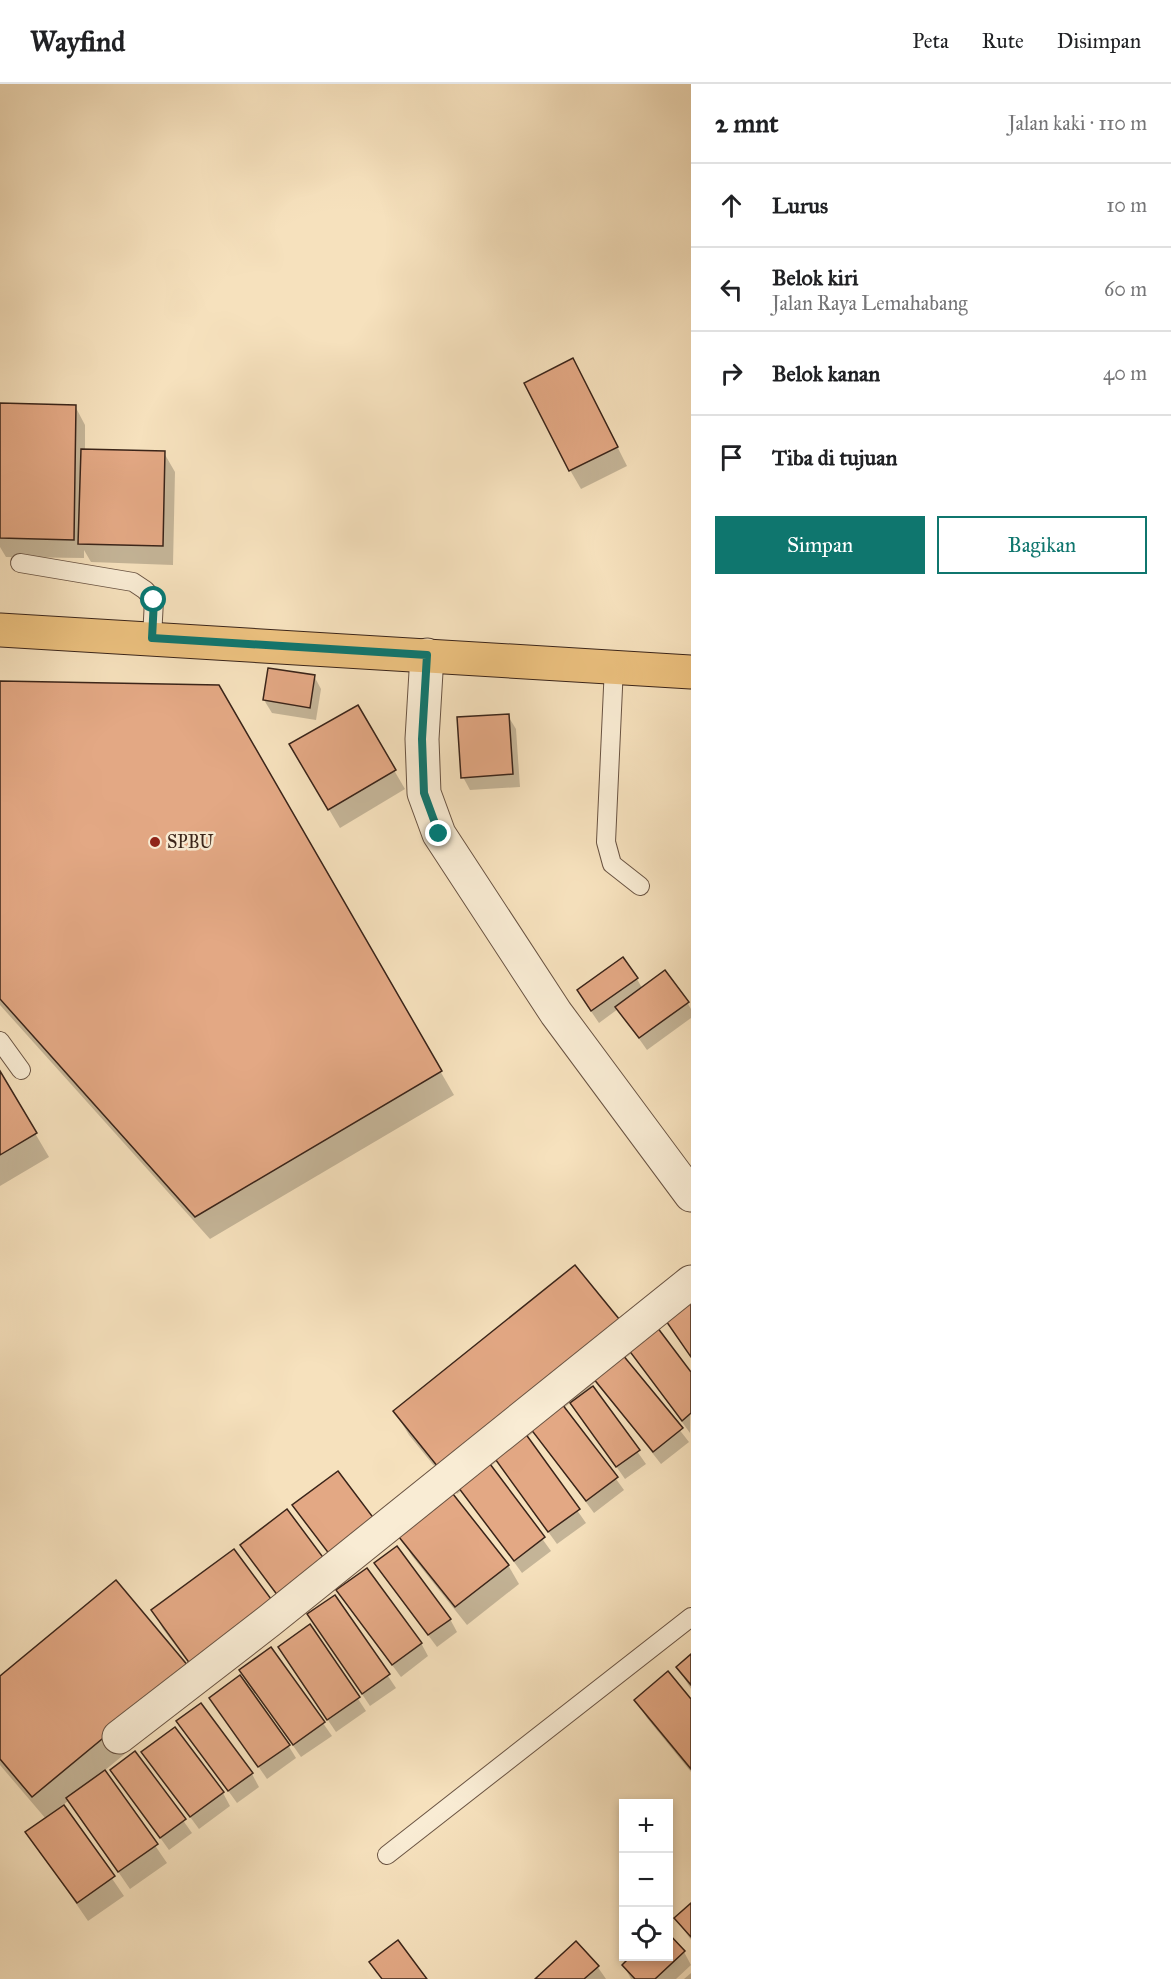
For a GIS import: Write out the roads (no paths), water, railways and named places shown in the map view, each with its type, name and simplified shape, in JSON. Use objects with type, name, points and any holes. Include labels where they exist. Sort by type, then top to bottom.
[{"type":"main road","points":[[0,630],[691,672]]},
{"type":"street","points":[[427,655],[422,739],[424,793],[439,834],[556,1013],[691,1195]]},
{"type":"street","points":[[119,1737],[269,1621],[691,1282]]},
{"type":"lane","points":[[20,563],[133,582],[154,600],[152,638]]},
{"type":"lane","points":[[614,666],[606,842],[612,864],[640,886]]},
{"type":"lane","points":[[0,1041],[21,1070]]},
{"type":"lane","points":[[387,1855],[691,1617]]},
{"type":"place","name":"SPBU","points":[[155,842]]}]
